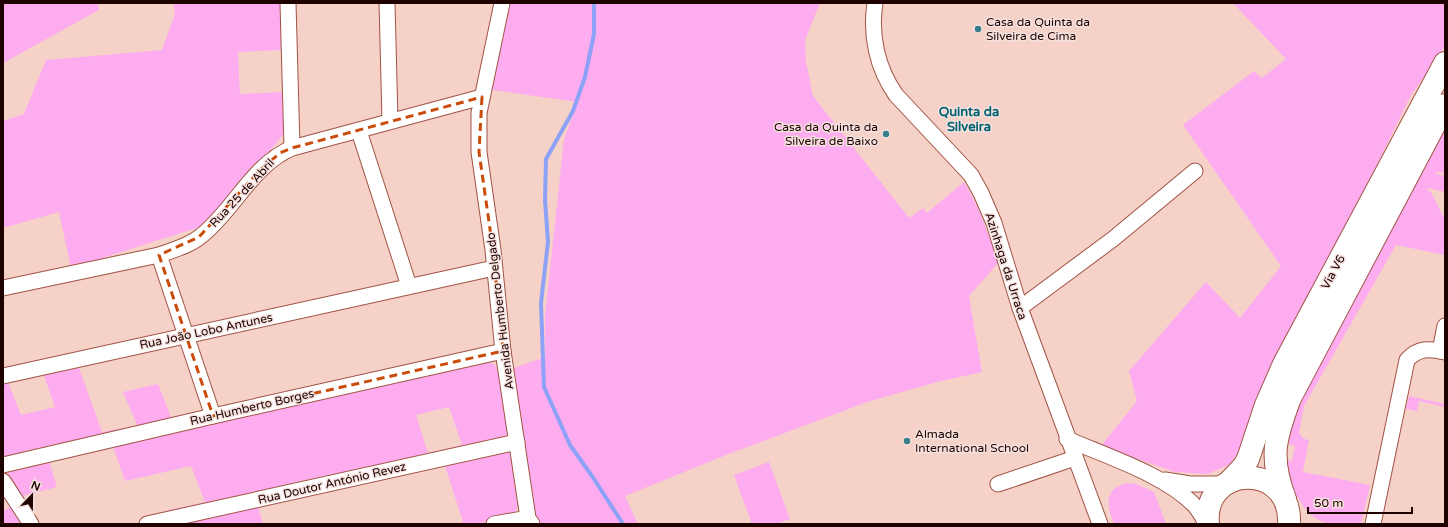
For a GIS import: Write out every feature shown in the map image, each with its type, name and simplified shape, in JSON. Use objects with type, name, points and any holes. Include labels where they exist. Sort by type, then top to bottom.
[{"type":"main road","name":"Via V6","points":[[1207,524],[1212,499],[1244,466],[1248,459],[1266,405],[1284,364],[1445,63]]},
{"type":"main road","name":"Via V6","points":[[1287,509],[1277,475],[1275,454],[1282,420],[1290,398],[1445,105]]},
{"type":"main road","points":[[1227,483],[1244,477],[1257,478],[1272,484],[1287,509],[1308,524]]},
{"type":"street","points":[[288,3],[292,148]]},
{"type":"street","points":[[387,3],[390,121]]},
{"type":"street","name":"Avenida Humberto Delgado","points":[[502,3],[482,97],[478,134],[478,152],[494,268],[503,352],[530,521]]},
{"type":"street","name":"Azinhaga da Urraca","points":[[875,3],[873,29],[880,66],[886,80],[896,95],[971,176],[994,223],[1020,308],[1067,439],[1100,524]]},
{"type":"street","name":"Rua 25 de Abril","points":[[3,288],[159,255],[180,248],[200,237],[212,226],[260,170],[280,153],[292,148],[482,97]]},
{"type":"street","points":[[359,131],[409,286]]},
{"type":"street","points":[[1020,308],[1113,239],[1195,171]]},
{"type":"street","points":[[159,255],[213,416]]},
{"type":"street","name":"Rua João Lobo Antunes","points":[[3,376],[494,268]]},
{"type":"street","points":[[1373,524],[1407,360],[1412,354],[1420,350],[1443,351],[1445,326]]},
{"type":"street","name":"Rua Humberto Borges","points":[[3,466],[213,416],[503,352]]},
{"type":"street","points":[[1067,439],[1159,479],[1187,498],[1196,507],[1207,524]]},
{"type":"street","name":"Rua Doutor António Revez","points":[[147,524],[517,442]]},
{"type":"street","points":[[998,484],[1075,458]]},
{"type":"street","points":[[1159,479],[1190,484],[1227,483]]},
{"type":"street","points":[[3,481],[31,524]]},
{"type":"street","points":[[494,524],[530,521]]},
{"type":"highlighted area","points":[[482,97],[479,152],[493,250],[503,351],[213,416],[159,255],[199,237],[260,170],[280,153],[292,148]]},
{"type":"shaded area","points":[[3,3],[98,3],[99,10],[3,63]]},
{"type":"shaded area","points":[[173,3],[282,3],[282,50],[238,52],[240,94],[283,92],[283,135],[209,224],[71,268],[59,212],[3,228],[3,121],[24,114],[46,60],[162,50],[175,14]]},
{"type":"shaded area","points":[[505,3],[820,3],[805,40],[806,62],[813,96],[909,218],[923,208],[927,213],[964,182],[978,208],[999,262],[969,296],[982,372],[937,382],[867,402],[731,453],[625,496],[638,524],[540,524],[535,512],[521,441],[511,369],[545,357],[545,316],[564,139],[578,102],[492,90]]},
{"type":"shaded area","points":[[1233,3],[1445,3],[1445,46],[1410,97],[1317,287],[1274,358],[1255,403],[1243,444],[1230,464],[1208,474],[1175,472],[1101,446],[1137,401],[1129,371],[1206,282],[1240,318],[1281,266],[1183,125],[1254,71],[1262,78],[1286,59]]},
{"type":"shaded area","points":[[1445,126],[1445,173],[1437,172],[1436,174],[1445,176],[1445,192],[1428,188],[1427,190],[1431,192],[1445,220],[1445,255],[1396,245],[1304,406],[1299,433],[1304,439],[1309,440],[1303,472],[1370,485],[1361,524],[1330,524],[1320,521],[1304,508],[1294,489],[1283,459],[1292,461],[1295,446],[1285,443],[1299,401]]},
{"type":"shaded area","points":[[177,342],[78,365],[102,432],[128,427],[86,442],[46,453],[12,460],[3,460],[3,380]],"holes":[[[43,373],[55,407],[21,415],[8,382]]]},
{"type":"shaded area","points":[[179,343],[185,344],[206,407],[202,413],[179,422],[153,426],[137,425],[123,392],[158,384],[171,417],[202,411],[204,405],[181,344]]},
{"type":"shaded area","points":[[488,362],[494,364],[500,375],[508,434],[507,438],[328,479],[327,475],[292,483],[291,485],[172,512],[169,510],[205,502],[191,466],[125,481],[113,447],[49,461],[57,487],[22,497],[8,474],[10,468]],"holes":[[[449,407],[462,445],[428,453],[416,415]]]},
{"type":"shaded area","points":[[1409,396],[1445,404],[1445,407],[1419,401],[1417,411],[1406,409]]},
{"type":"shaded area","points":[[506,449],[511,452],[516,475],[519,491],[518,506],[515,513],[477,524],[457,524],[463,522],[445,466],[258,506],[263,524],[185,524],[185,522]]},
{"type":"shaded area","points":[[769,462],[790,519],[776,524],[752,524],[734,475]]},
{"type":"shaded area","points":[[1126,483],[1136,484],[1154,492],[1166,524],[1114,524],[1109,505],[1110,494],[1113,490]]},
{"type":"shaded area","points":[[12,506],[24,524],[3,524],[3,511]]},
{"type":"waterway","points":[[594,3],[594,34],[585,77],[573,111],[546,159],[545,200],[548,242],[541,303],[544,387],[570,445],[623,524]]},
{"type":"place","name":"Casa da Quinta da Silveira de Cima","points":[[978,29]]},
{"type":"place","name":"Casa da Quinta da Silveira de Baixo","points":[[886,134]]},
{"type":"place","name":"Almada International School","points":[[907,441]]},
{"type":"district","name":"Quinta da Silveira","points":[[969,118]]}]
